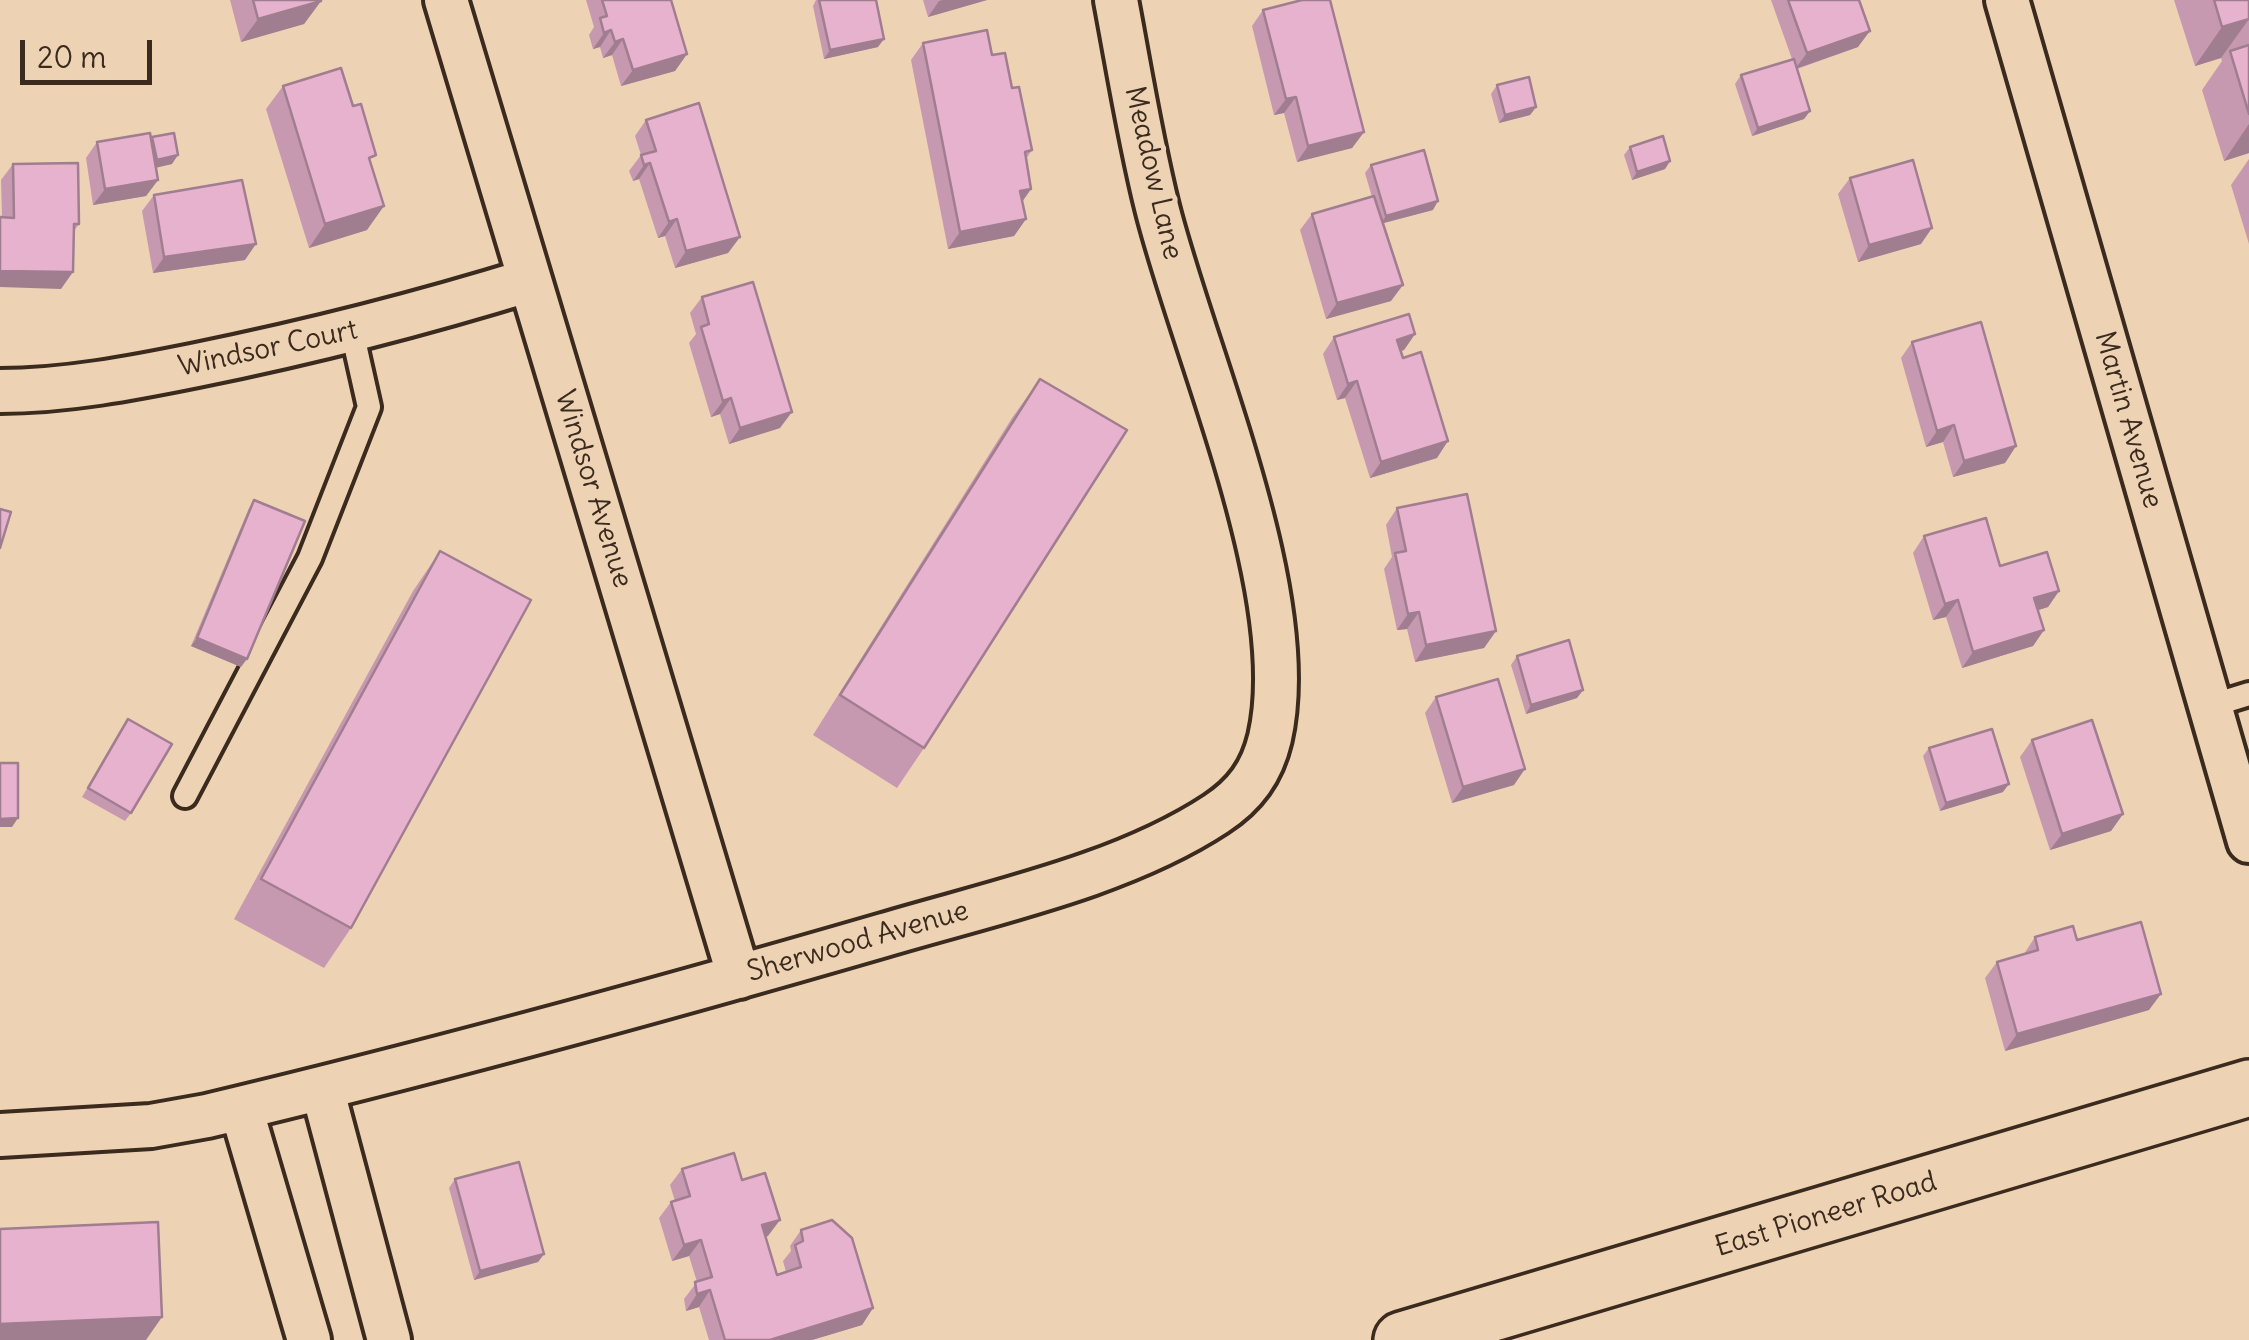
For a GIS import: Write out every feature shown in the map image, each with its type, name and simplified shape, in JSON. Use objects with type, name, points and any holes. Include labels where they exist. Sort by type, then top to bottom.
[{"type":"main road","name":"East Pioneer Road","points":[[1402,1340],[2249,1088]]},
{"type":"street","name":"Windsor Avenue","points":[[446,0],[739,977]]},
{"type":"street","name":"Meadow Lane","points":[[1116,0],[1157,207],[1198,344]]},
{"type":"street","name":"Martin Avenue","points":[[2007,0],[2230,700],[2249,841]]},
{"type":"street","name":"Windsor Court","points":[[0,391],[44,390],[162,372],[352,331],[530,280]]},
{"type":"street","name":"Sherwood Avenue","points":[[0,1135],[151,1126],[322,1088],[739,977],[1064,882],[1213,816],[1245,792],[1270,739],[1275,700],[1273,635],[1256,540],[1198,344]]},
{"type":"street","points":[[322,1088],[389,1340]]},
{"type":"street","points":[[241,1108],[309,1340]]},
{"type":"lane","points":[[184,796],[310,558],[368,407],[352,331]]},
{"type":"building","points":[[253,0],[321,0],[321,1],[258,19]]},
{"type":"building","points":[[602,0],[671,0],[687,54],[633,70],[623,39],[615,42],[611,30],[604,33],[600,18],[607,16]]},
{"type":"building","points":[[819,0],[876,0],[884,39],[830,50]]},
{"type":"building","points":[[1302,0],[1330,0],[1364,132],[1308,146],[1296,97],[1286,99],[1263,10]]},
{"type":"building","points":[[1788,0],[1859,0],[1870,31],[1807,53]]},
{"type":"building","points":[[2214,0],[2249,0],[2249,19],[2222,27]]},
{"type":"building","points":[[987,30],[992,55],[1005,53],[1012,88],[1019,87],[1032,150],[1025,152],[1031,189],[1020,191],[1026,219],[960,232],[923,43]]},
{"type":"building","points":[[2249,45],[2249,114],[2230,51]]},
{"type":"building","points":[[1794,59],[1810,111],[1758,128],[1741,75]]},
{"type":"building","points":[[341,68],[353,106],[361,104],[376,155],[369,158],[384,206],[325,224],[283,86]]},
{"type":"building","points":[[1529,77],[1536,107],[1505,115],[1497,85]]},
{"type":"building","points":[[699,103],[740,237],[686,251],[677,219],[669,222],[650,163],[644,165],[641,155],[656,151],[646,120]]},
{"type":"building","points":[[150,133],[158,180],[105,189],[97,142]]},
{"type":"building","points":[[174,133],[178,155],[157,160],[152,137]]},
{"type":"building","points":[[1663,136],[1670,161],[1637,172],[1630,147]]},
{"type":"building","points":[[1424,150],[1438,201],[1386,216],[1371,165]]},
{"type":"building","points":[[1913,160],[1932,228],[1869,245],[1850,178]]},
{"type":"building","points":[[78,163],[79,224],[74,224],[73,272],[0,271],[0,217],[14,218],[13,164]]},
{"type":"building","points":[[242,180],[256,244],[164,257],[154,195]]},
{"type":"building","points":[[1374,196],[1403,285],[1337,303],[1312,214]]},
{"type":"building","points":[[753,282],[792,412],[740,428],[731,398],[723,401],[701,327],[709,324],[702,297]]},
{"type":"building","points":[[1409,314],[1415,334],[1397,340],[1403,358],[1421,352],[1448,441],[1381,462],[1357,381],[1348,384],[1334,337]]},
{"type":"building","points":[[1981,322],[2016,446],[1964,461],[1954,425],[1937,431],[1912,342]]},
{"type":"building","points":[[1040,379],[1127,430],[924,748],[840,695]]},
{"type":"building","points":[[1467,494],[1496,631],[1426,645],[1419,612],[1408,614],[1395,553],[1406,551],[1397,508]]},
{"type":"building","points":[[254,500],[305,521],[247,659],[197,638]]},
{"type":"building","points":[[0,509],[11,512],[0,548]]},
{"type":"building","points":[[1986,518],[2000,566],[2047,552],[2059,591],[2034,598],[2044,630],[1973,652],[1958,600],[1945,604],[1924,536]]},
{"type":"building","points":[[440,551],[531,600],[351,928],[261,879]]},
{"type":"building","points":[[1569,640],[1583,690],[1531,705],[1517,656]]},
{"type":"building","points":[[1498,679],[1525,769],[1463,787],[1436,697]]},
{"type":"building","points":[[128,719],[172,744],[131,813],[88,788]]},
{"type":"building","points":[[2092,720],[2123,814],[2062,834],[2032,740]]},
{"type":"building","points":[[1992,729],[2009,784],[1946,803],[1929,748]]},
{"type":"building","points":[[0,763],[18,763],[18,818],[0,819]]},
{"type":"building","points":[[2141,922],[2161,994],[2017,1034],[1997,962],[2038,950],[2035,937],[2073,926],[2077,940]]},
{"type":"building","points":[[734,1153],[742,1180],[765,1173],[780,1220],[762,1225],[777,1275],[801,1267],[795,1245],[803,1241],[801,1230],[832,1220],[852,1238],[873,1308],[770,1340],[725,1340],[710,1290],[697,1294],[695,1282],[712,1277],[701,1240],[684,1245],[671,1202],[690,1196],[682,1169]]},
{"type":"building","points":[[519,1162],[544,1254],[480,1271],[455,1179]]},
{"type":"building","points":[[158,1222],[162,1317],[0,1324],[0,1229]]}]
